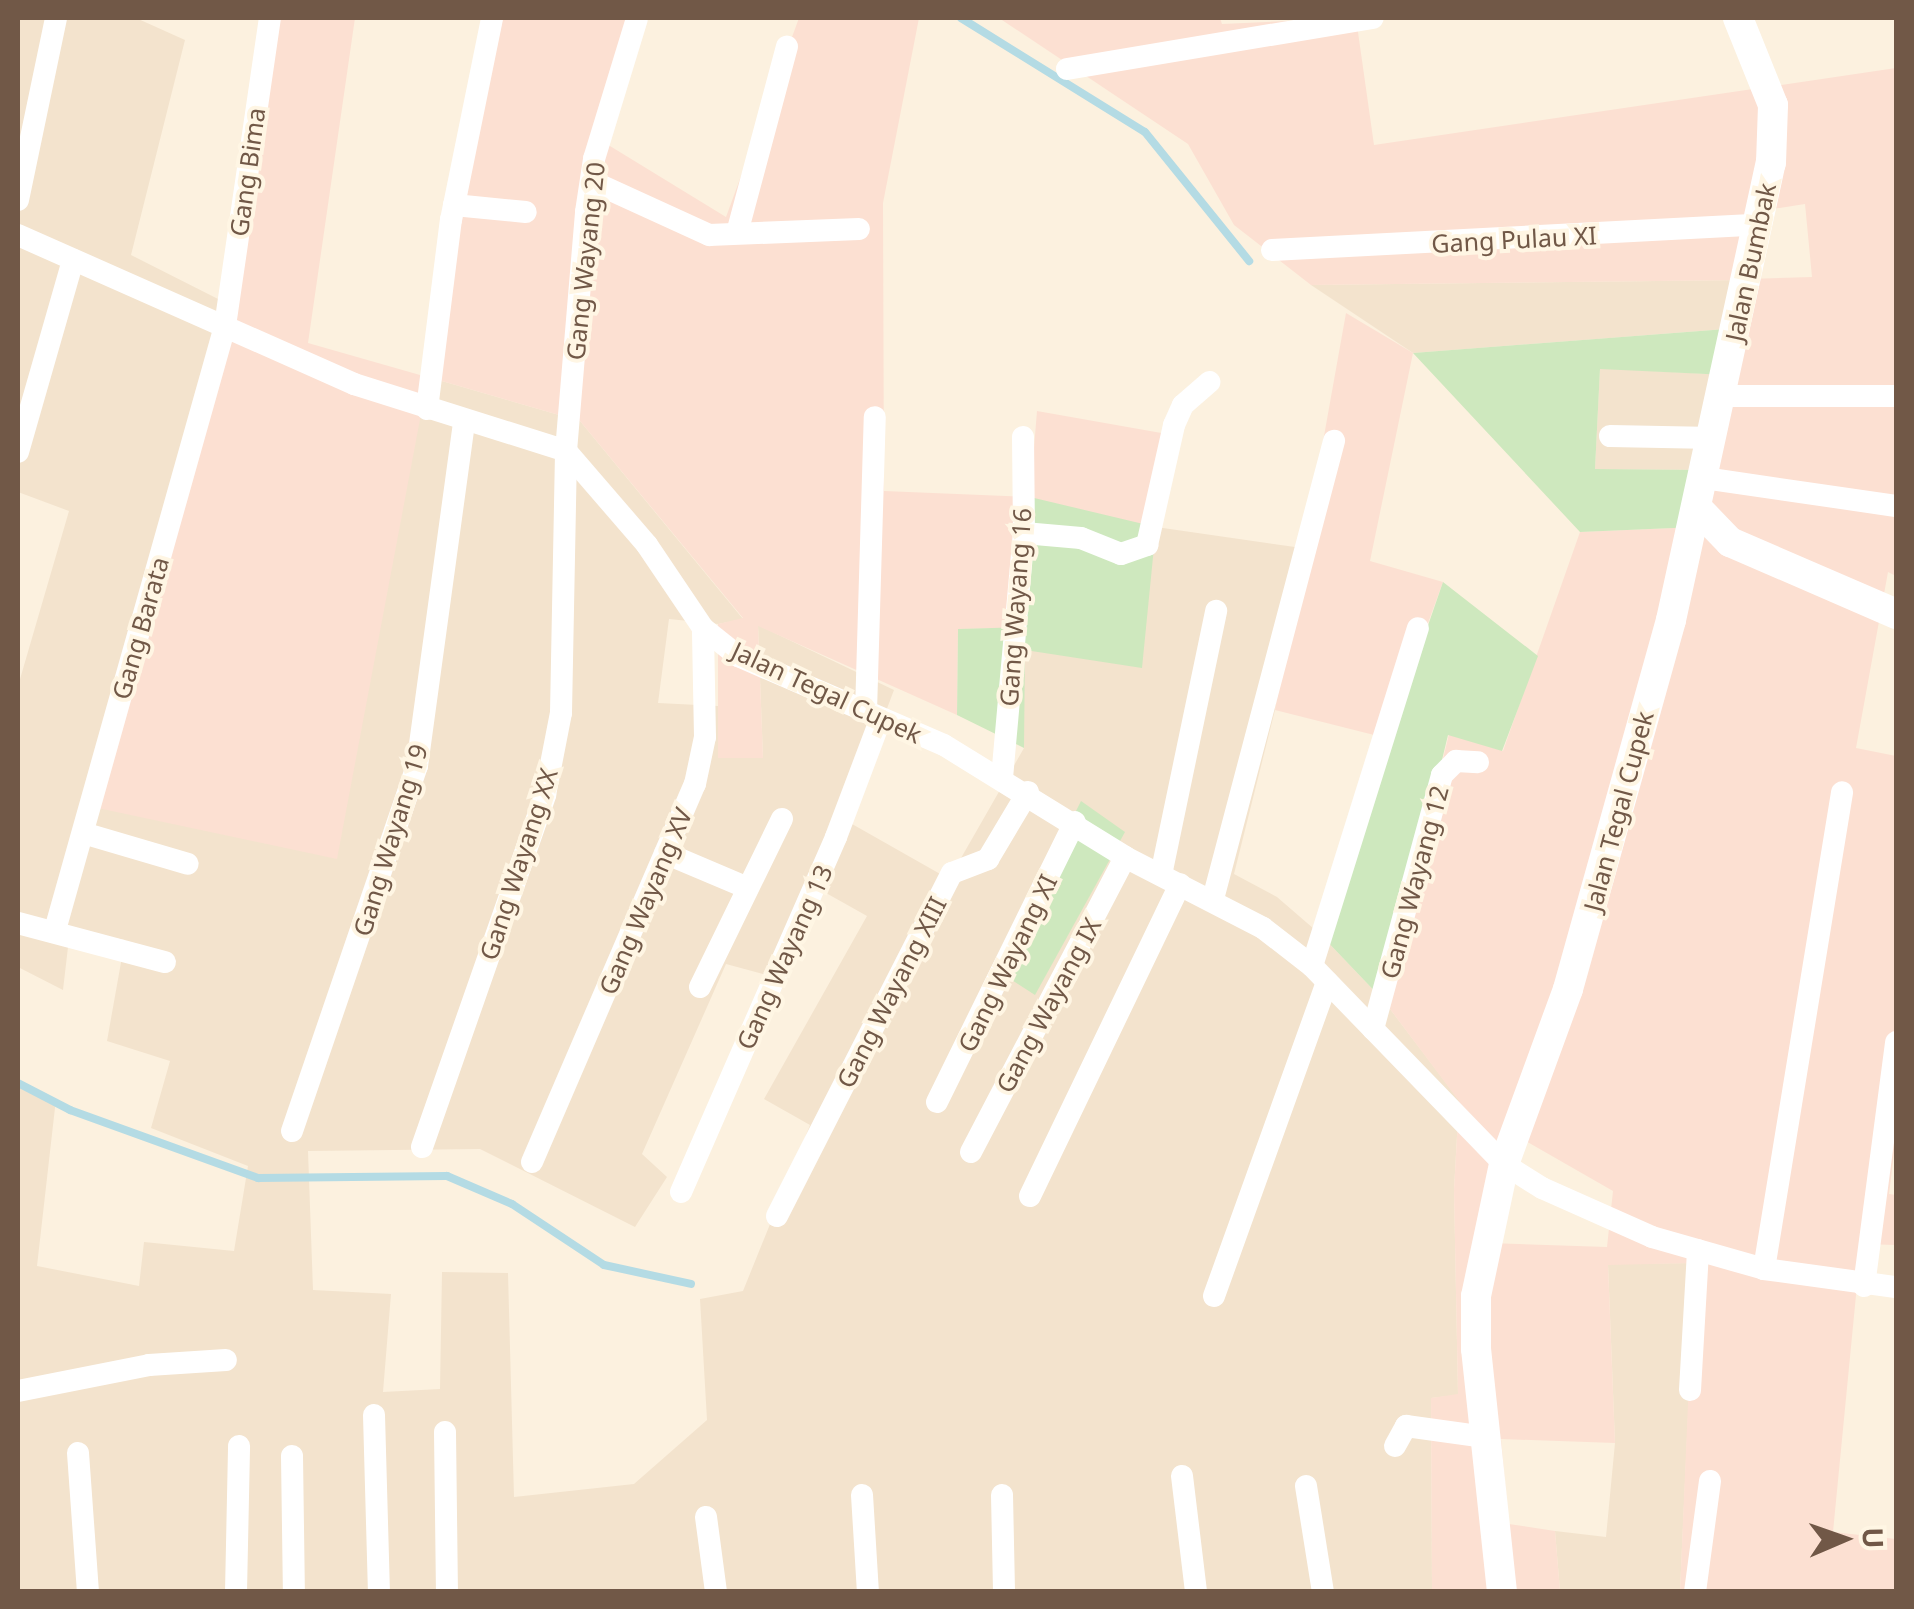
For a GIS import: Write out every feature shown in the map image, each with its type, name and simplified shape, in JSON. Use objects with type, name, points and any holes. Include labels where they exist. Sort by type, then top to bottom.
[{"type":"street","points":[[18,200],[56,18]]},
{"type":"street","name":"Gang Bima","points":[[224,326],[270,18]]},
{"type":"street","points":[[428,409],[454,204],[492,18]]},
{"type":"street","name":"Gang Wayang 20","points":[[566,450],[591,180],[637,18]]},
{"type":"street","points":[[1067,69],[1373,18]]},
{"type":"street","name":"Jalan Bumbak","points":[[1699,510],[1771,163],[1773,105],[1738,18]]},
{"type":"street","points":[[737,233],[787,47]]},
{"type":"street","points":[[591,180],[692,232],[859,230]]},
{"type":"street","points":[[454,204],[526,212]]},
{"type":"street","name":"Gang Pulau XI","points":[[1272,250],[1756,225]]},
{"type":"street","points":[[18,236],[428,409],[566,450]]},
{"type":"street","points":[[18,452],[73,260]]},
{"type":"street","name":"Gang Barata","points":[[55,930],[224,326]]},
{"type":"street","points":[[1024,533],[1082,538],[1121,554],[1146,545],[1182,405],[1209,382]]},
{"type":"street","points":[[1723,396],[1896,396]]},
{"type":"street","points":[[874,715],[875,417]]},
{"type":"street","name":"Gang Wayang 19","points":[[292,1131],[417,766],[464,421]]},
{"type":"street","points":[[1610,436],[1714,438]]},
{"type":"street","name":"Gang Wayang 16","points":[[1002,778],[1024,533],[1023,437]]},
{"type":"street","points":[[1214,899],[1334,441]]},
{"type":"street","name":"Jalan Tegal Cupek","points":[[566,450],[647,546],[703,628],[738,656],[874,715],[1002,778],[1125,857],[1214,899],[1320,974],[1504,1164],[1652,1237],[1764,1269],[1864,1286],[1896,1287]]},
{"type":"street","name":"Gang Wayang XX","points":[[422,1147],[545,795],[561,713],[566,450]]},
{"type":"street","points":[[1704,478],[1896,506]]},
{"type":"street","points":[[1699,510],[1730,542],[1896,614]]},
{"type":"street","name":"Jalan Tegal Cupek","points":[[1502,1592],[1485,1437],[1476,1296],[1504,1164],[1568,989],[1699,510]]},
{"type":"street","points":[[1030,1196],[1170,880],[1216,610]]},
{"type":"street","name":"Gang Wayang XV","points":[[532,1162],[702,761],[703,628]]},
{"type":"street","points":[[1214,1296],[1320,974],[1418,628]]},
{"type":"street","name":"Gang Wayang 13","points":[[681,1192],[874,715]]},
{"type":"street","name":"Gang Wayang 12","points":[[1374,1029],[1442,775],[1456,761],[1478,762]]},
{"type":"street","name":"Gang Wayang XIII","points":[[777,1216],[952,873],[988,858],[1028,792]]},
{"type":"street","points":[[1764,1269],[1842,792]]},
{"type":"street","points":[[700,987],[745,887],[782,819]]},
{"type":"street","name":"Gang Wayang XI","points":[[937,1102],[1075,822]]},
{"type":"street","points":[[83,833],[188,864]]},
{"type":"street","points":[[665,854],[745,887]]},
{"type":"street","name":"Gang Wayang IX","points":[[971,1152],[1125,857]]},
{"type":"street","points":[[18,922],[166,962]]},
{"type":"street","points":[[1864,1286],[1896,1042]]},
{"type":"street","points":[[1690,1390],[1698,1250]]},
{"type":"street","points":[[18,1391],[149,1365],[226,1360]]},
{"type":"street","points":[[374,1416],[378,1592]]},
{"type":"street","points":[[1395,1446],[1406,1426],[1485,1437]]},
{"type":"street","points":[[445,1432],[447,1592]]},
{"type":"street","points":[[236,1592],[239,1446]]},
{"type":"street","points":[[78,1452],[88,1592]]},
{"type":"street","points":[[292,1456],[294,1592]]},
{"type":"street","points":[[1182,1476],[1196,1592]]},
{"type":"street","points":[[1695,1592],[1710,1481]]},
{"type":"street","points":[[1306,1486],[1323,1592]]},
{"type":"street","points":[[862,1495],[868,1592]]},
{"type":"street","points":[[1002,1495],[1004,1592]]},
{"type":"street","points":[[706,1518],[716,1592]]},
{"type":"shaded area","points":[[18,18],[136,18],[185,40],[131,255],[224,302],[93,806],[428,377],[580,421],[743,619],[718,624],[669,619],[658,703],[718,706],[718,758],[763,758],[758,625],[894,690],[845,820],[949,879],[1024,748],[1024,650],[1156,527],[1302,548],[1275,710],[1234,874],[1277,897],[1321,935],[1384,1001],[1459,1100],[1454,1190],[1458,1395],[1431,1398],[1432,1591],[18,1591],[18,1079],[56,1099],[37,1266],[139,1286],[144,1242],[234,1251],[248,1166],[151,1128],[170,1061],[107,1041],[125,940],[70,930],[63,990],[18,967],[18,686],[69,511],[18,492]],"holes":[[[810,884],[867,916],[764,1099],[810,1125],[743,1291],[700,1299],[707,1420],[634,1484],[514,1497],[508,1273],[442,1272],[440,1389],[383,1392],[391,1294],[313,1290],[308,1151],[480,1149],[635,1227],[667,1177],[642,1154],[726,964],[763,974]]]},
{"type":"shaded area","points":[[273,18],[355,18],[308,343],[427,377],[503,18],[636,18],[592,135],[726,217],[799,18],[919,18],[883,203],[884,491],[1030,497],[1037,411],[1167,434],[1156,527],[1025,628],[958,629],[957,715],[758,626],[763,758],[718,758],[718,624],[743,618],[580,421],[428,377],[337,859],[93,807],[224,302]]},
{"type":"shaded area","points":[[999,18],[1220,18],[1222,24],[1356,18],[1374,145],[1896,68],[1896,576],[1888,572],[1856,748],[1896,756],[1896,1137],[1889,1194],[1896,1195],[1896,1245],[1861,1244],[1833,1532],[1896,1539],[1896,1591],[1680,1591],[1694,1263],[1608,1265],[1615,1443],[1501,1439],[1509,1524],[1555,1531],[1560,1591],[1432,1591],[1431,1398],[1458,1394],[1454,1190],[1459,1101],[1384,1001],[1449,734],[1503,751],[1580,532],[1697,527],[1748,280],[1311,285],[1234,225],[1188,144]],"holes":[[[1805,204],[1812,277],[1748,279],[1766,210]],[[1512,1133],[1613,1191],[1607,1247],[1489,1243]]]},
{"type":"shaded area","points":[[1748,280],[1739,328],[1413,353],[1311,285]]},
{"type":"shaded area","points":[[1346,313],[1413,353],[1370,561],[1443,582],[1386,738],[1275,710]]},
{"type":"shaded area","points":[[1600,368],[1727,375],[1707,470],[1595,469]]},
{"type":"shaded area","points":[[1695,1263],[1680,1591],[1560,1591],[1555,1531],[1606,1537],[1615,1443],[1608,1264]]},
{"type":"green space","points":[[1739,328],[1727,375],[1600,369],[1595,469],[1707,470],[1697,527],[1580,532],[1413,353]]},
{"type":"green space","points":[[1030,497],[1156,527],[1142,668],[1025,650],[1024,748],[957,715],[958,629],[1025,627]]},
{"type":"green space","points":[[1443,582],[1538,656],[1502,751],[1448,735],[1384,1001],[1321,935]]},
{"type":"green space","points":[[1081,801],[1125,832],[1035,995],[996,970]]},
{"type":"waterway","points":[[961,18],[1145,132],[1249,261]]},
{"type":"waterway","points":[[18,1083],[70,1110],[258,1178],[447,1176],[512,1204],[604,1265],[691,1284]]}]
